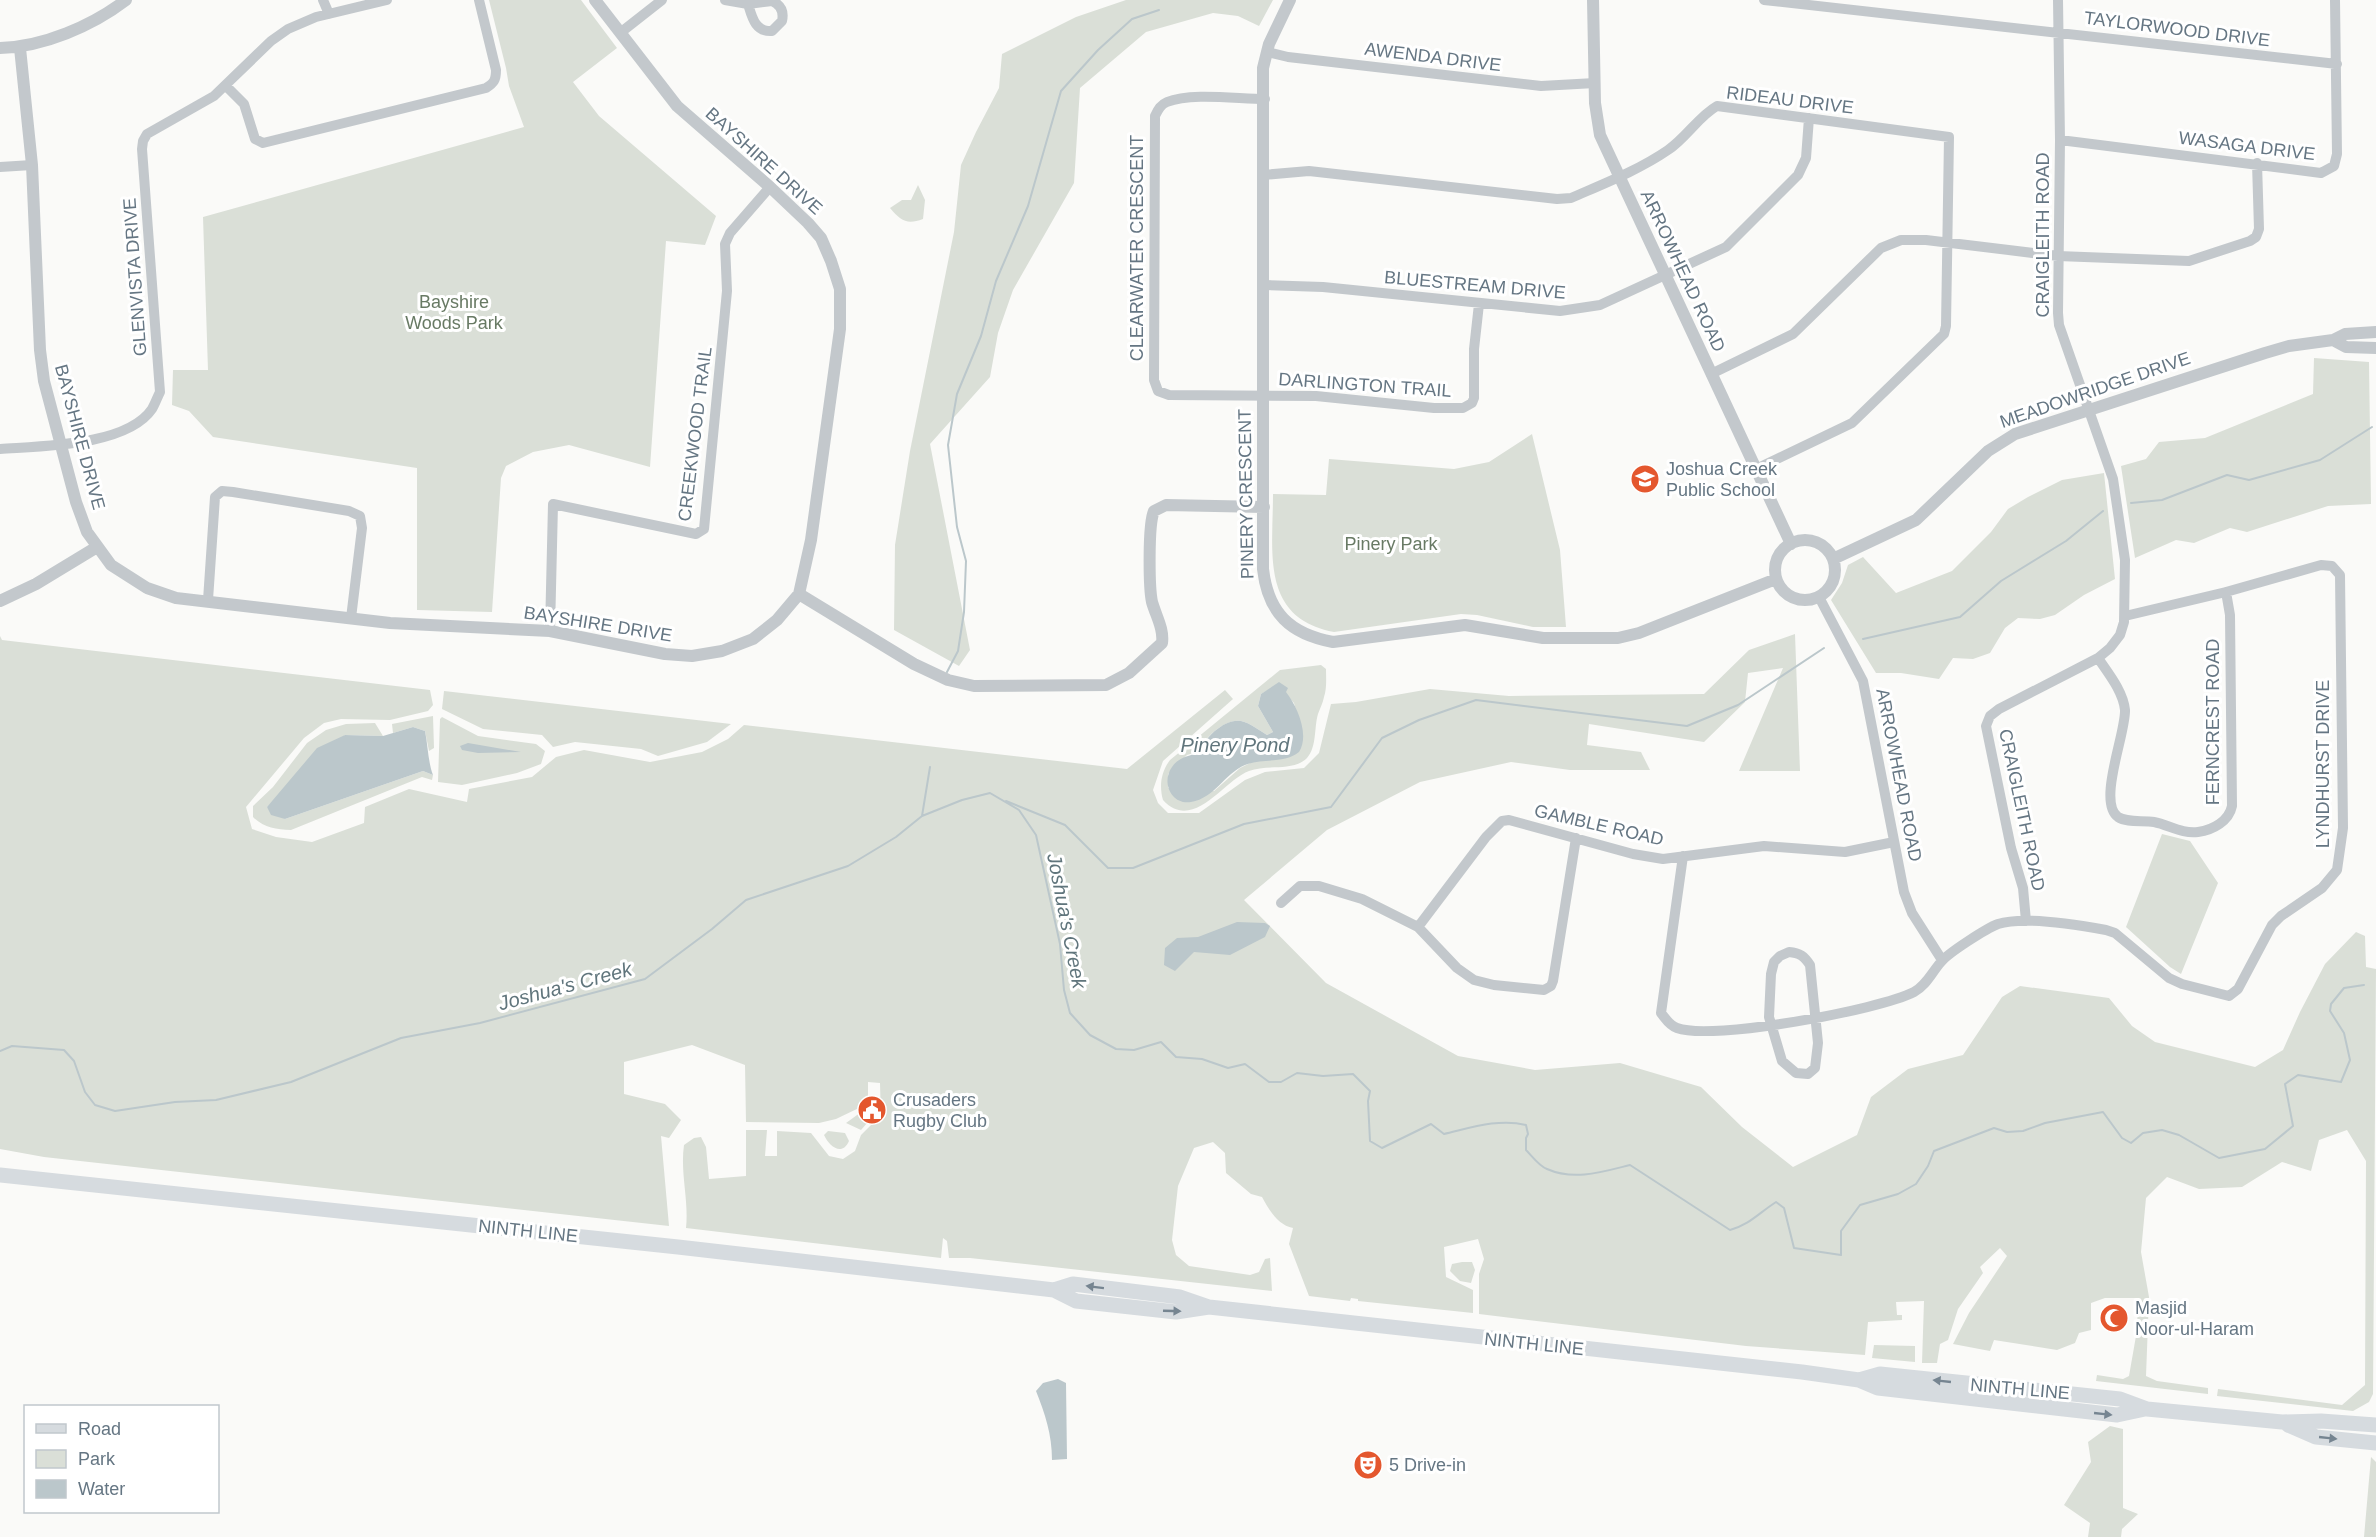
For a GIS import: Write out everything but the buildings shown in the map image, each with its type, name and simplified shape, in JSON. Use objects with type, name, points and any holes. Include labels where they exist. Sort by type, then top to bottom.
[{"type":"main road","name":"NINTH LINE","points":[[1,1176],[678,1247],[1054,1290],[1073,1284],[1179,1298],[1209,1307],[1859,1380],[1878,1388],[2117,1415],[2145,1409],[2282,1422],[2321,1421],[2376,1425]]},
{"type":"main road","name":"NINTH LINE","points":[[2282,1422],[2316,1437],[2376,1443]]},
{"type":"street","points":[[0,48],[21,48],[80,27],[126,0]]},
{"type":"street","points":[[323,0],[329,14]]},
{"type":"street","name":"GLENVISTA DRIVE","points":[[0,449],[105,438],[128,429],[152,409],[160,392],[142,161],[143,141],[154,128],[214,96],[271,41],[288,28],[316,17],[387,0]]},
{"type":"street","points":[[226,86],[244,104],[255,139],[263,143],[486,88],[493,84],[496,70],[479,0]]},
{"type":"street","name":"BAYSHIRE DRIVE","points":[[21,48],[32,165],[40,350],[44,381],[76,502],[87,532],[111,566],[147,588],[176,598],[390,622],[550,631],[665,654],[704,655],[730,649],[758,636],[777,620],[799,594],[811,540],[840,329],[840,289],[821,238],[770,187],[677,106],[595,0]]},
{"type":"street","points":[[620,33],[662,0]]},
{"type":"street","points":[[725,0],[748,3]]},
{"type":"street","name":"PINERY CRESCENT","points":[[1290,0],[1267,52],[1263,68],[1265,99],[1263,570],[1269,597],[1277,611],[1299,632],[1316,639],[1333,642],[1465,625],[1544,638],[1625,637],[1776,579]]},
{"type":"street","name":"ARROWHEAD ROAD","points":[[1593,0],[1596,114],[1600,135],[1791,544]]},
{"type":"street","name":"TAYLORWOOD DRIVE","points":[[1764,0],[2337,64]]},
{"type":"street","name":"CRAIGLEITH ROAD","points":[[2026,921],[2023,888],[2011,848],[1990,747],[1987,721],[1999,710],[2097,658],[2110,648],[2120,635],[2125,616],[2125,560],[2113,479],[2058,314],[2060,140],[2058,0]]},
{"type":"street","name":"WASAGA DRIVE","points":[[2060,140],[2321,172],[2334,166],[2337,154],[2335,0]]},
{"type":"street","name":"AWENDA DRIVE","points":[[1267,52],[1288,57],[1541,86],[1595,83]]},
{"type":"street","name":"CLEARWATER CRESCENT","points":[[1263,395],[1168,395],[1158,391],[1155,386],[1154,122],[1158,108],[1171,101],[1199,97],[1265,99]]},
{"type":"street","name":"RIDEAU DRIVE","points":[[1263,175],[1309,171],[1557,199],[1571,198],[1667,151],[1717,106],[1948,137],[1946,242]]},
{"type":"street","name":"BLUESTREAM DRIVE","points":[[1264,285],[1323,287],[1560,311],[1590,308],[1726,246],[1795,179],[1806,158],[1809,118]]},
{"type":"street","points":[[1711,374],[1793,334],[1881,248],[1889,243],[1912,239],[2058,256],[2192,261],[2252,240],[2259,229],[2257,163]]},
{"type":"street","points":[[0,167],[32,165]]},
{"type":"street","name":"CREEKWOOD TRAIL","points":[[550,631],[553,504],[696,534],[704,529],[728,291],[725,244],[730,233],[770,187]]},
{"type":"street","points":[[1756,469],[1852,423],[1944,334],[1946,326],[1946,242]]},
{"type":"street","name":"DARLINGTON TRAIL","points":[[1263,395],[1316,396],[1434,408],[1467,406],[1474,398],[1474,349],[1479,304]]},
{"type":"street","name":"MEADOWRIDGE DRIVE","points":[[1833,559],[1916,520],[1988,451],[2015,434],[2289,346],[2333,340],[2345,334],[2376,332]]},
{"type":"street","name":"MEADOWRIDGE DRIVE","points":[[2333,340],[2346,347],[2376,348]]},
{"type":"street","points":[[208,600],[215,497],[222,491],[233,492],[349,511],[360,516],[362,528],[351,618]]},
{"type":"street","points":[[799,594],[914,664],[948,680],[974,686],[1106,685],[1119,680],[1162,644],[1162,631],[1151,596],[1151,531],[1154,511],[1166,505],[1264,507]]},
{"type":"street","points":[[1810,541],[1820,544],[1833,559],[1835,567],[1831,585],[1819,597],[1802,600],[1793,598],[1786,594],[1776,579],[1776,563],[1779,555],[1791,544],[1810,541]]},
{"type":"street","points":[[0,601],[36,584],[97,548]]},
{"type":"street","name":"LYNDHURST DRIVE","points":[[1683,856],[1661,1012],[1667,1022],[1678,1028],[1711,1032],[1772,1024],[1816,1018],[1900,998],[1916,991],[1942,960],[1997,925],[2018,920],[2115,933],[2169,978],[2182,984],[2229,996],[2238,989],[2276,920],[2322,888],[2337,870],[2343,828],[2340,575],[2332,566],[2321,565],[2226,592],[2125,616]]},
{"type":"street","name":"FERNCREST ROAD","points":[[2097,658],[2118,690],[2125,710],[2112,781],[2113,812],[2123,819],[2153,822],[2187,832],[2201,832],[2211,828],[2226,819],[2232,806],[2230,615],[2226,592]]},
{"type":"street","name":"ARROWHEAD ROAD","points":[[1819,597],[1863,681],[1907,902],[1942,960]]},
{"type":"street","name":"GAMBLE ROAD","points":[[1418,927],[1486,837],[1502,821],[1509,820],[1663,859],[1764,846],[1845,852],[1894,842]]},
{"type":"street","points":[[1281,903],[1300,886],[1319,886],[1362,898],[1418,927],[1457,968],[1474,980],[1494,986],[1544,990],[1551,986],[1553,981],[1576,838]]},
{"type":"street","points":[[1789,952],[1797,953],[1810,965],[1816,1018],[1818,1043],[1815,1068],[1808,1074],[1796,1073],[1782,1061],[1772,1024],[1769,1017],[1771,974],[1774,962],[1789,952]]},
{"type":"green space","name":"Bayshire Woods Park","points":[[489,0],[581,0],[617,48],[573,82],[599,116],[716,216],[705,245],[666,241],[650,467],[569,445],[533,452],[506,466],[501,478],[492,612],[417,610],[417,468],[213,437],[189,411],[172,405],[173,370],[208,370],[203,217],[524,127],[509,86]]},
{"type":"green space","points":[[1126,0],[1273,0],[1259,26],[1238,16],[1213,13],[1146,32],[1080,88],[1074,183],[1013,290],[998,333],[990,377],[930,444],[970,650],[959,666],[894,630],[895,545],[910,451],[954,232],[961,165],[999,88],[1002,54],[1076,17]]},
{"type":"green space","points":[[918,185],[925,200],[923,219],[908,222],[890,208],[902,200],[911,200]]},
{"type":"green space","points":[[2314,358],[2369,362],[2371,504],[2328,506],[2247,532],[2230,528],[2194,543],[2176,540],[2135,558],[2121,466],[2146,459],[2159,442],[2205,438],[2313,394]]},
{"type":"green space","name":"Pinery Park","points":[[1532,434],[1560,550],[1566,627],[1533,627],[1477,615],[1461,614],[1334,632],[1310,624],[1293,613],[1282,597],[1276,580],[1272,538],[1273,494],[1326,495],[1329,459],[1454,469],[1489,462]]},
{"type":"green space","points":[[2104,473],[2115,579],[2084,595],[2055,615],[2040,619],[2018,618],[2005,628],[1990,653],[1973,659],[1953,658],[1939,679],[1901,673],[1876,673],[1831,600],[1842,583],[1848,565],[1863,557],[1896,593],[1952,571],[1991,532],[2008,509],[2028,497],[2062,480]]},
{"type":"green space","points":[[1795,634],[1800,771],[1739,771],[1783,668],[1748,673],[1745,702],[1704,742],[1589,724],[1587,745],[1641,752],[1650,770],[1570,770],[1511,762],[1420,782],[1327,830],[1244,900],[1326,983],[1458,1056],[1535,1070],[1620,1063],[1701,1087],[1742,1127],[1793,1167],[1857,1135],[1871,1097],[1908,1069],[1963,1055],[2002,997],[2020,986],[2109,998],[2132,1026],[2155,1042],[2255,1067],[2283,1050],[2325,964],[2356,932],[2365,936],[2366,967],[2376,969],[2373,1394],[2369,1402],[2353,1411],[2217,1396],[2218,1389],[2342,1405],[2365,1385],[2366,1161],[2347,1130],[2319,1140],[2311,1171],[2282,1162],[2242,1187],[2199,1189],[2167,1177],[2146,1198],[2141,1252],[2149,1297],[2146,1376],[2157,1381],[2208,1388],[2208,1394],[2096,1381],[2097,1375],[2123,1379],[2129,1376],[2136,1336],[2139,1298],[2105,1298],[2091,1303],[2091,1330],[2079,1333],[2075,1343],[2057,1350],[1994,1340],[1990,1351],[1953,1344],[1969,1313],[2007,1256],[2000,1248],[1980,1267],[1983,1273],[1958,1309],[1948,1340],[1940,1344],[1937,1363],[1922,1363],[1924,1301],[1896,1302],[1897,1315],[1902,1315],[1902,1320],[1868,1322],[1865,1355],[1746,1346],[1479,1314],[1479,1274],[1484,1259],[1478,1239],[1444,1247],[1446,1277],[1473,1290],[1473,1313],[1358,1301],[1358,1299],[1351,1298],[1350,1301],[1309,1296],[1289,1244],[1293,1228],[1278,1220],[1262,1197],[1251,1194],[1226,1173],[1225,1153],[1213,1142],[1194,1148],[1178,1186],[1172,1240],[1176,1255],[1189,1266],[1250,1275],[1259,1272],[1265,1259],[1270,1258],[1272,1291],[970,1258],[949,1258],[947,1241],[943,1238],[941,1258],[686,1228],[683,1155],[684,1145],[694,1138],[701,1137],[706,1147],[709,1179],[746,1176],[746,1130],[767,1130],[765,1156],[777,1156],[777,1131],[811,1133],[829,1156],[843,1159],[855,1151],[861,1135],[875,1121],[881,1121],[880,1083],[868,1082],[868,1100],[863,1101],[861,1107],[836,1119],[819,1123],[746,1122],[745,1065],[692,1045],[624,1062],[624,1094],[665,1104],[681,1120],[669,1138],[661,1136],[669,1226],[44,1157],[0,1149],[0,636],[2,640],[430,690],[433,705],[428,711],[390,720],[341,719],[324,723],[304,738],[246,807],[252,829],[276,837],[312,842],[364,823],[365,807],[409,789],[467,802],[469,789],[532,777],[556,757],[584,750],[650,762],[702,752],[728,739],[744,725],[1127,769],[1225,690],[1233,699],[1163,761],[1153,790],[1158,803],[1168,813],[1199,813],[1245,780],[1265,772],[1304,768],[1319,753],[1331,704],[1430,689],[1509,696],[1704,694],[1749,650]]},
{"type":"green space","points":[[1321,665],[1326,669],[1325,694],[1317,719],[1312,748],[1307,758],[1294,765],[1249,771],[1197,808],[1186,811],[1174,809],[1163,800],[1162,779],[1170,760],[1280,670]],"holes":[[[1277,685],[1294,703],[1303,737],[1240,768],[1214,791],[1168,788],[1168,774],[1187,755],[1200,751],[1206,740],[1222,725],[1241,721],[1267,735],[1273,732],[1258,706],[1261,694]]]},
{"type":"green space","points":[[444,691],[731,724],[707,742],[658,756],[641,749],[575,742],[553,747],[542,735],[483,729],[442,709]]},
{"type":"green space","points":[[433,716],[434,748],[429,751],[425,731],[413,727],[393,733],[392,724]]},
{"type":"green space","points":[[442,717],[478,736],[536,744],[545,751],[541,764],[517,773],[462,785],[438,782],[440,719]]},
{"type":"green space","points":[[375,723],[383,736],[345,735],[267,807],[285,819],[423,771],[433,775],[432,780],[422,777],[291,830],[266,826],[253,817],[253,806],[273,787],[307,743],[326,730],[346,724]]},
{"type":"green space","points":[[2162,834],[2190,841],[2218,883],[2181,974],[2170,967],[2126,927]]},
{"type":"green space","points":[[867,1110],[868,1122],[861,1130],[846,1123]]},
{"type":"green space","points":[[828,1131],[845,1133],[849,1141],[846,1146],[839,1149],[832,1146],[824,1135]]},
{"type":"green space","points":[[1472,1262],[1475,1270],[1471,1283],[1460,1281],[1450,1271],[1452,1264]]},
{"type":"green space","points":[[1874,1345],[1915,1346],[1915,1362],[1872,1358]]},
{"type":"green space","points":[[2110,1426],[2123,1429],[2123,1508],[2138,1514],[2122,1529],[2121,1537],[2088,1537],[2090,1523],[2064,1505],[2091,1462],[2088,1442]]},
{"type":"green space","points":[[2371,1457],[2376,1462],[2376,1537],[2364,1537]]},
{"type":"water","name":"Pinery Pond","points":[[1279,682],[1288,688],[1286,692],[1301,721],[1303,737],[1299,752],[1280,760],[1245,765],[1199,800],[1184,802],[1173,796],[1168,785],[1172,767],[1181,759],[1200,751],[1211,735],[1222,726],[1241,721],[1267,735],[1273,732],[1258,706],[1261,694]]},
{"type":"water","points":[[413,727],[425,731],[433,775],[423,771],[285,819],[271,815],[267,807],[317,748],[345,735],[383,736]]},
{"type":"water","points":[[468,743],[521,752],[478,753],[462,750],[460,746]]},
{"type":"water","points":[[1237,922],[1265,923],[1270,926],[1265,937],[1230,955],[1194,952],[1175,971],[1164,965],[1165,948],[1177,938],[1198,937]]},
{"type":"water","points":[[1058,1379],[1066,1383],[1067,1459],[1052,1460],[1051,1441],[1036,1391],[1043,1383]]},
{"type":"waterway","points":[[947,672],[958,651],[964,612],[966,561],[957,527],[948,445],[957,394],[981,336],[996,281],[1028,206],[1061,91],[1098,50],[1132,19],[1159,10]]},
{"type":"waterway","points":[[2131,503],[2162,500],[2227,475],[2249,480],[2320,460],[2372,427]]},
{"type":"waterway","points":[[1863,639],[1960,617],[2001,581],[2066,541],[2103,511]]},
{"type":"waterway","points":[[1006,801],[1065,825],[1108,868],[1133,868],[1244,824],[1331,807],[1382,738],[1419,720],[1476,700],[1687,726],[1738,705],[1824,648]]},
{"type":"waterway","points":[[922,816],[930,767]]},
{"type":"waterway","name":"Joshua's Creek","points":[[0,1051],[12,1046],[64,1050],[74,1061],[85,1092],[95,1105],[115,1111],[175,1102],[216,1100],[291,1082],[401,1038],[480,1023],[645,979],[712,929],[746,900],[848,866],[896,837],[922,816],[962,800],[990,793],[1019,810],[1036,835],[1060,944],[1064,990],[1070,1013],[1090,1035],[1116,1049],[1134,1050],[1161,1042],[1176,1057],[1202,1059],[1228,1068],[1245,1064],[1269,1082],[1281,1082],[1297,1073],[1323,1076],[1353,1074],[1370,1091],[1368,1101],[1370,1141],[1382,1148],[1431,1124],[1444,1134],[1495,1123],[1526,1125],[1528,1134],[1526,1150],[1544,1168],[1557,1173],[1578,1175],[1599,1173],[1630,1165],[1730,1230],[1748,1222],[1776,1202],[1784,1208],[1794,1248],[1841,1255],[1841,1231],[1860,1205],[1898,1194],[1916,1184],[1928,1166],[1934,1151],[1994,1128],[2007,1132],[2023,1131],[2045,1123],[2103,1112],[2122,1138],[2131,1143],[2143,1133],[2162,1130],[2179,1135],[2219,1158],[2265,1149],[2293,1126],[2285,1084],[2298,1075],[2341,1082],[2350,1060],[2344,1033],[2330,1011],[2331,1004],[2344,988],[2364,985]]},
{"type":"place","name":"Joshua Creek Public School","points":[[1645,479]]},
{"type":"place","name":"Crusaders Rugby Club","points":[[872,1110]]},
{"type":"place","name":"Masjid Noor-ul-Haram","points":[[2114,1318]]},
{"type":"place","name":"5 Drive-in","points":[[1368,1465]]}]
